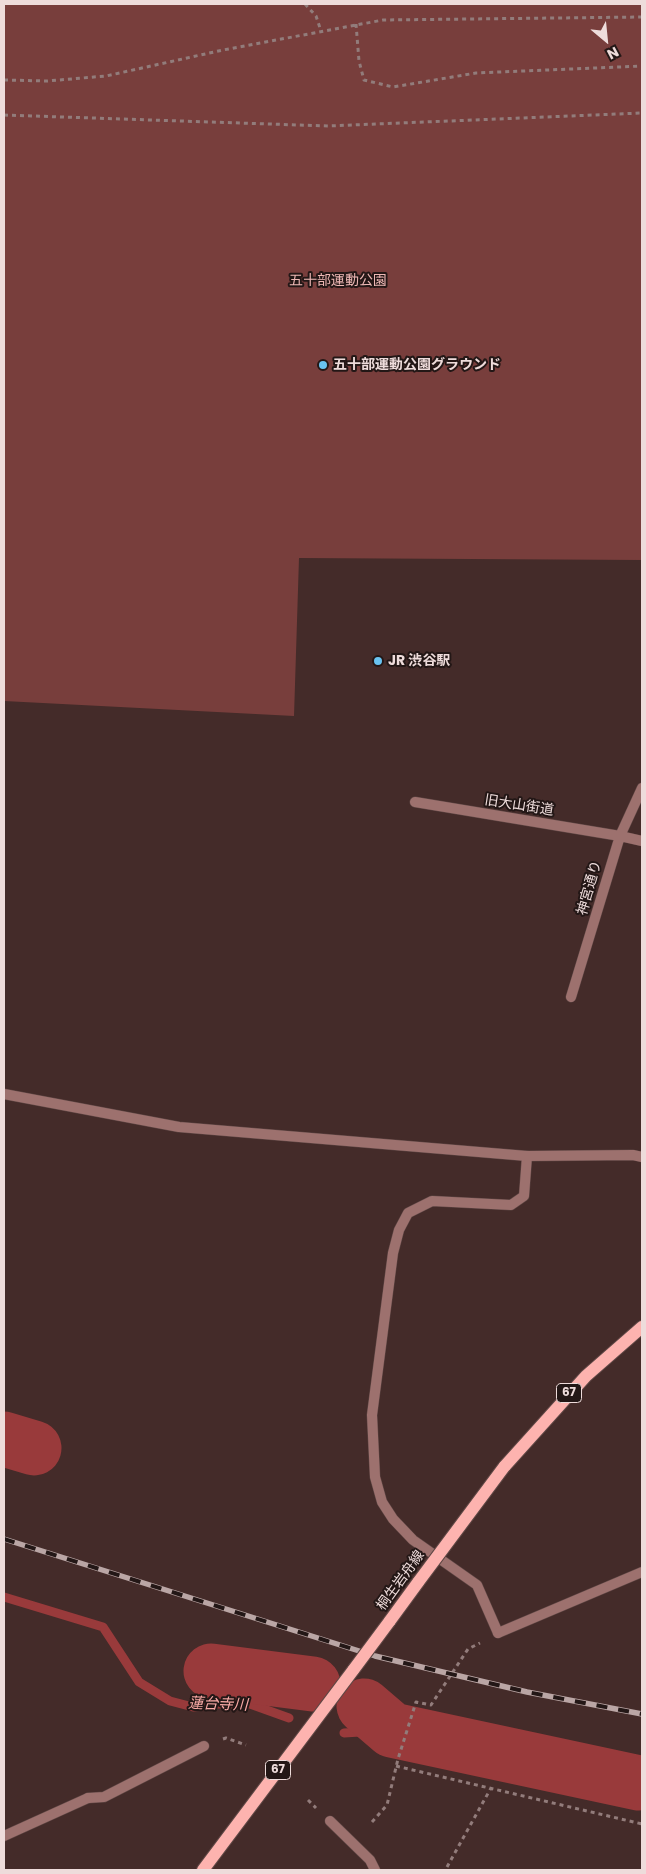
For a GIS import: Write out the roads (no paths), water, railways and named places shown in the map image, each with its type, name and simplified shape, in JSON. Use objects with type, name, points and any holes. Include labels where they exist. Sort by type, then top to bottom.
[{"type":"main road","name":"桐生岩舟線","points":[[203,1870],[504,1467],[586,1376],[642,1327]]},
{"type":"street","name":"神宮通り","points":[[571,997],[620,836],[642,788]]},
{"type":"street","name":"旧大山街道","points":[[415,802],[642,841]]},
{"type":"street","points":[[4,1094],[179,1127],[527,1156],[633,1155],[642,1157]]},
{"type":"street","points":[[527,1156],[524,1196],[511,1205],[432,1202],[408,1213],[398,1230],[393,1253],[372,1415],[375,1477],[382,1502],[393,1519],[413,1540],[477,1585],[498,1633],[642,1572]]},
{"type":"street","points":[[4,1836],[88,1798],[104,1797],[204,1746]]},
{"type":"street","points":[[330,1821],[370,1860],[375,1870]]},
{"type":"waterway","points":[[4,1439],[34,1448]]},
{"type":"waterway","name":"蓮台寺川","points":[[4,1597],[103,1627],[139,1682],[170,1701],[193,1707],[217,1704],[250,1704],[289,1718]]},
{"type":"waterway","name":"蓮台寺川","points":[[211,1671],[313,1684]]},
{"type":"waterway","name":"蓮台寺川","points":[[364,1706],[392,1730],[639,1783]]},
{"type":"waterway","name":"蓮台寺川","points":[[344,1733],[392,1730]]},
{"type":"railway","points":[[4,1539],[375,1656],[527,1692],[642,1714]]},
{"type":"place","name":"五十部運動公園グラウンド","points":[[323,365]]},
{"type":"place","name":"JR 渋谷駅","points":[[378,661]]},
{"type":"park label","name":"五十部運動公園","points":[[338,281]]}]
